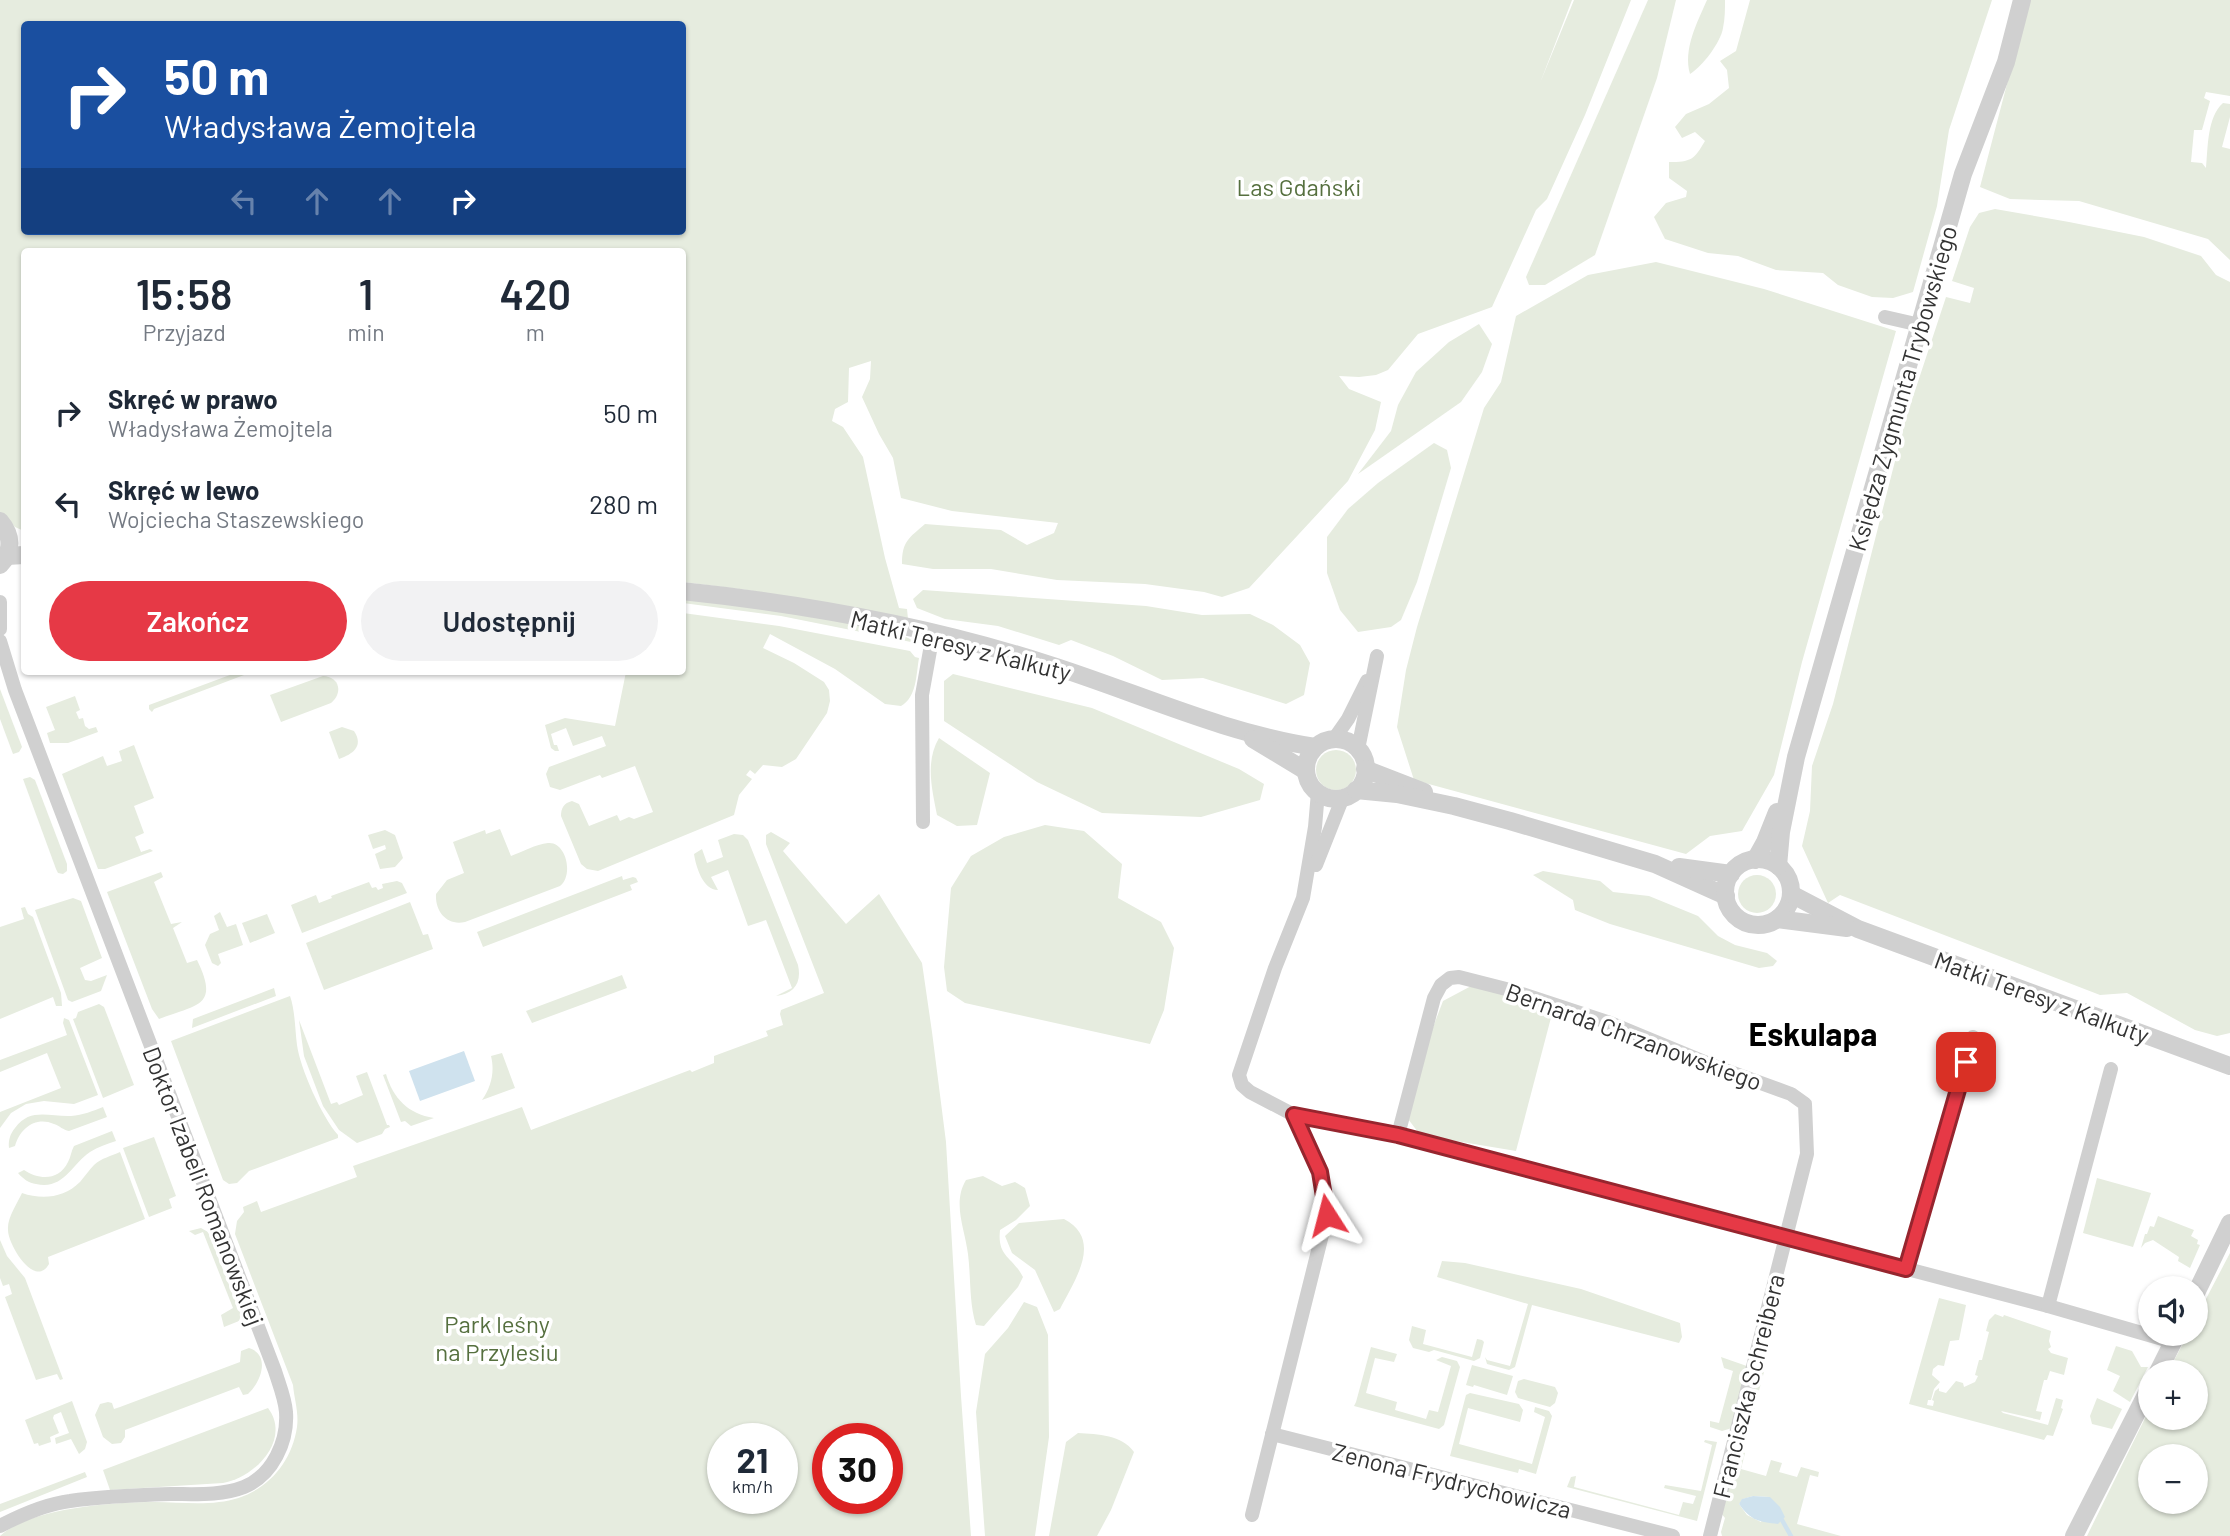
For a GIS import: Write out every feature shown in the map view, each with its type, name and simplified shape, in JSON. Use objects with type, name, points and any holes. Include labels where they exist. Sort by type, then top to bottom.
[{"type":"street","name":"Księdza Zygmunta Trybowskiego","points":[[1755,860],[1790,779],[1963,174],[2006,62],[2022,0]]},
{"type":"street","points":[[1885,317],[1920,325]]},
{"type":"street","points":[[10,559],[11,528]]},
{"type":"street","name":"Matki Teresy z Kalkuty","points":[[686,592],[810,609],[933,634],[1046,663],[1232,727],[1292,744],[1315,747]]},
{"type":"street","points":[[0,602],[0,629]]},
{"type":"street","points":[[923,822],[922,695],[933,634]]},
{"type":"street","name":"Doktor Izabeli Romanowskiej","points":[[0,641],[15,690],[275,1371],[285,1404],[286,1425],[281,1448],[272,1464],[258,1478],[243,1487],[214,1493],[69,1501],[25,1514],[0,1526]]},
{"type":"street","points":[[1334,739],[1352,712],[1376,660],[1358,749]]},
{"type":"street","name":"Matki Teresy z Kalkuty","points":[[1232,727],[1306,771]]},
{"type":"street","points":[[1726,896],[1655,864],[1454,806],[1397,794],[1350,794],[1326,797],[1309,782],[1306,771],[1307,760],[1315,747],[1325,741],[1343,740],[1358,749],[1365,762],[1364,777],[1350,794],[1307,886],[1275,968],[1239,1075],[1242,1085],[1294,1115],[1398,1135],[2138,1329]]},
{"type":"street","points":[[1365,769],[1454,806]]},
{"type":"street","name":"Księdza Zygmunta Trybowskiego","points":[[1777,866],[1790,779]]},
{"type":"street","points":[[1307,886],[1318,792]]},
{"type":"street","points":[[1755,860],[1768,861],[1777,866],[1785,873],[1790,883],[1788,905],[1783,914],[1766,924],[1746,923],[1730,910],[1726,896],[1727,880],[1742,864],[1755,860]]},
{"type":"street","points":[[1655,864],[1731,874]]},
{"type":"street","name":"Matki Teresy z Kalkuty","points":[[1791,894],[1858,929],[2229,1066]]},
{"type":"street","name":"Matki Teresy z Kalkuty","points":[[1777,919],[1858,929]]},
{"type":"street","name":"Bernarda Chrzanowskiego","points":[[1398,1135],[1434,999],[1441,985],[1450,978],[1459,976],[1610,1023],[1791,1094],[1805,1104],[1807,1154],[1786,1236]]},
{"type":"street","points":[[1906,1269],[1973,1037]]},
{"type":"street","points":[[2048,1306],[2111,1069]]},
{"type":"street","points":[[1252,1515],[1327,1215],[1320,1172],[1294,1115]]},
{"type":"street","points":[[2204,1276],[2230,1223]]},
{"type":"street","name":"Franciszka Schreibera","points":[[1710,1536],[1786,1236]]},
{"type":"street","points":[[2074,1536],[2138,1410]]},
{"type":"street","name":"Zenona Frydrychowicza","points":[[1272,1434],[1673,1536]]},
{"type":"green space","name":"Las Gdański","points":[[0,0],[1572,0],[1540,83],[1574,0],[1631,0],[1585,115],[1547,199],[1536,210],[1492,307],[1418,334],[1388,370],[1376,375],[1339,376],[1349,389],[1381,402],[1375,430],[1348,481],[1249,588],[1222,597],[1145,584],[1057,580],[991,569],[933,569],[902,564],[903,550],[908,541],[925,524],[1001,530],[1027,545],[1054,533],[1058,523],[952,511],[901,498],[893,458],[862,397],[870,379],[871,361],[849,368],[848,402],[835,409],[832,421],[843,427],[863,457],[885,558],[899,608],[907,609],[908,619],[747,590],[686,582],[686,248],[21,248],[21,530],[0,512]]},
{"type":"green space","points":[[1648,0],[1676,0],[1657,78],[1595,255],[1545,285],[1529,285],[1526,277]]},
{"type":"green space","points":[[1707,0],[1725,0],[1723,28],[1710,54],[1690,74],[1690,46]]},
{"type":"green space","points":[[1750,0],[1992,0],[1949,130],[1937,206],[1913,292],[1893,298],[1872,297],[1838,285],[1823,273],[1776,270],[1738,256],[1708,253],[1665,239],[1654,217],[1666,203],[1686,197],[1687,191],[1669,178],[1669,162],[1691,159],[1705,141],[1695,132],[1682,138],[1675,127],[1686,114],[1709,104],[1729,88],[1727,70],[1720,61],[1736,51]]},
{"type":"green space","points":[[2029,0],[2230,0],[2230,96],[2206,92],[2204,98],[2210,101],[2202,130],[2194,130],[2191,162],[2202,163],[2206,168],[2209,133],[2214,116],[2223,103],[2230,104],[2230,117],[2222,147],[2230,149],[2230,260],[2208,239],[2079,201],[2010,199],[1980,187]]},
{"type":"green space","points":[[1995,209],[2144,237],[2201,256],[2216,275],[2230,282],[2230,1033],[2217,1036],[2195,1030],[2127,993],[2100,995],[1840,895],[1828,903],[1802,846],[1810,811],[1812,766],[1833,704],[1906,418],[1946,297],[1970,303],[1974,288],[1952,281],[1970,227],[1979,213]]},
{"type":"green space","points":[[1656,262],[1764,289],[1896,331],[1802,662],[1774,775],[1742,831],[1710,836],[1686,854],[1414,780],[1397,727],[1406,670],[1417,627],[1484,408],[1501,382],[1516,316],[1588,275]]},
{"type":"green space","points":[[1479,324],[1492,344],[1482,372],[1461,402],[1358,474],[1391,431],[1398,405],[1416,372],[1449,342]]},
{"type":"green space","points":[[1434,443],[1447,450],[1451,468],[1417,582],[1401,620],[1391,627],[1358,632],[1340,610],[1327,573],[1327,537],[1348,509],[1378,483]]},
{"type":"green space","points":[[923,590],[1146,606],[1202,615],[1250,614],[1273,625],[1300,645],[1310,663],[1304,695],[1286,704],[1203,678],[1162,680],[1113,656],[1071,640],[1059,645],[998,626],[945,619],[917,608],[913,599]]},
{"type":"green space","points":[[686,599],[844,622],[902,636],[916,643],[781,616],[686,603]]},
{"type":"green space","points":[[686,613],[779,626],[910,651],[919,658],[910,697],[901,706],[885,704],[835,669],[770,634],[763,648],[824,682],[829,690],[827,713],[796,759],[782,767],[763,765],[755,774],[750,770],[746,775],[752,779],[739,795],[734,815],[598,871],[587,869],[581,864],[561,816],[562,808],[572,801],[579,804],[589,826],[617,815],[620,821],[653,812],[635,766],[560,790],[550,787],[546,774],[549,767],[606,746],[602,736],[573,746],[566,728],[551,734],[559,751],[555,751],[551,748],[545,725],[565,718],[615,726],[625,675],[686,675]]},
{"type":"green space","points":[[953,674],[1092,708],[1239,769],[1264,784],[1260,800],[1201,817],[1102,813],[1037,782],[944,721],[944,681]]},
{"type":"green space","points":[[230,675],[244,675],[152,712],[149,705]]},
{"type":"green space","points":[[323,676],[336,682],[338,690],[335,699],[331,703],[281,722],[270,695]]},
{"type":"green space","points":[[0,689],[22,747],[19,752],[13,754],[0,719]]},
{"type":"green space","points":[[75,696],[80,710],[76,712],[79,719],[83,718],[85,726],[89,729],[96,727],[98,732],[68,743],[50,743],[47,733],[55,730],[46,707]]},
{"type":"green space","points":[[342,727],[354,731],[358,741],[353,752],[339,759],[329,732]]},
{"type":"green space","points":[[939,738],[990,773],[977,825],[957,826],[937,815],[931,766]]},
{"type":"green space","points":[[134,745],[154,798],[134,806],[144,833],[135,837],[141,852],[150,849],[153,851],[105,869],[98,869],[62,774],[103,756],[107,766],[122,761],[119,751]]},
{"type":"green space","points":[[1336,750],[1350,756],[1356,770],[1350,784],[1336,790],[1322,784],[1316,770],[1322,756]]},
{"type":"green space","points":[[30,777],[35,780],[67,864],[67,871],[63,874],[56,869],[23,779]]},
{"type":"green space","points":[[1045,825],[1084,831],[1122,864],[1118,898],[1161,922],[1174,948],[1164,1010],[1150,1044],[965,1003],[947,991],[944,967],[951,888],[971,856],[1004,837]]},
{"type":"green space","points":[[500,829],[511,856],[548,843],[559,847],[566,860],[567,874],[564,881],[560,886],[465,922],[448,920],[440,912],[436,894],[447,880],[464,873],[453,842],[485,830],[486,834]]},
{"type":"green space","points":[[385,830],[395,835],[403,858],[395,867],[380,869],[375,854],[386,849],[385,845],[373,849],[368,835]]},
{"type":"green space","name":"Park leśny na Przylesiu","points":[[771,832],[790,843],[783,851],[846,924],[879,894],[922,963],[946,1142],[971,1536],[0,1536],[31,1519],[73,1509],[117,1503],[203,1503],[234,1499],[260,1487],[280,1468],[294,1442],[297,1427],[296,1405],[293,1385],[235,1234],[237,1221],[244,1212],[243,1207],[257,1201],[261,1212],[357,1177],[353,1166],[522,1107],[531,1130],[690,1070],[692,1072],[714,1063],[714,1056],[768,1036],[766,1031],[783,1025],[781,1010],[824,993],[766,844],[766,835]]},
{"type":"green space","points":[[734,834],[743,835],[748,840],[798,965],[798,982],[792,990],[782,995],[776,996],[792,988],[766,920],[748,926],[728,870],[711,877],[718,890],[704,882],[696,865],[694,854],[702,849],[707,863],[723,857],[718,840]]},
{"type":"green space","points":[[1543,871],[1600,881],[1613,892],[1649,896],[1698,916],[1718,936],[1735,945],[1767,953],[1777,961],[1773,966],[1759,968],[1610,924],[1575,910],[1573,900],[1533,875]]},
{"type":"green space","points":[[161,872],[163,877],[154,882],[171,924],[182,922],[173,928],[187,963],[197,960],[206,987],[205,995],[194,1006],[159,1019],[152,1009],[107,892]]},
{"type":"green space","points":[[1757,875],[1770,881],[1776,894],[1770,907],[1757,913],[1744,907],[1738,894],[1744,881]]},
{"type":"green space","points":[[622,876],[623,880],[636,878],[638,882],[630,885],[632,890],[483,947],[477,932]]},
{"type":"green space","points":[[397,881],[402,883],[407,893],[302,933],[291,905],[316,895],[319,903],[369,882],[372,888],[376,887],[378,890],[383,888],[382,884]]},
{"type":"green space","points":[[73,898],[81,901],[102,958],[80,968],[85,980],[91,981],[107,975],[101,991],[72,1002],[68,1000],[35,910]]},
{"type":"green space","points":[[410,902],[423,935],[428,934],[433,949],[324,990],[306,943]]},
{"type":"green space","points":[[25,907],[33,917],[61,993],[62,1006],[56,1006],[53,997],[0,1019],[0,927],[24,919],[21,908]]},
{"type":"green space","points":[[220,912],[227,927],[236,924],[243,945],[218,954],[221,963],[218,966],[212,963],[205,945],[210,934],[219,930],[214,916]]},
{"type":"green space","points":[[267,914],[275,933],[250,943],[242,923]]},
{"type":"green space","points":[[622,975],[627,988],[532,1023],[526,1011]]},
{"type":"green space","points":[[1473,985],[1553,1010],[1516,1151],[1438,1138],[1418,1132],[1408,1119],[1427,1043],[1443,1001]]},
{"type":"green space","points":[[274,988],[276,996],[192,1028],[193,1019]]},
{"type":"green space","points":[[290,996],[302,1066],[319,1105],[338,1138],[249,1171],[237,1183],[229,1184],[223,1180],[171,1041]]},
{"type":"green space","points":[[99,1004],[104,1007],[134,1085],[103,1098],[73,1019],[78,1012]]},
{"type":"green space","points":[[64,1018],[69,1020],[98,1095],[74,1104],[44,1101],[26,1104],[11,1113],[0,1128],[0,1112],[61,1088],[47,1053],[0,1072],[0,1060],[67,1035]]},
{"type":"green space","points":[[299,1020],[331,1104],[337,1102],[339,1105],[363,1095],[356,1076],[367,1072],[390,1127],[382,1134],[357,1143],[339,1130],[323,1106],[304,1056]]},
{"type":"green space","points":[[502,1053],[515,1088],[482,1100],[491,1079],[491,1056]]},
{"type":"green space","points":[[386,1074],[403,1104],[417,1113],[434,1118],[411,1126],[405,1121],[401,1122],[383,1075]]},
{"type":"green space","points":[[103,1107],[107,1117],[69,1131],[47,1122],[30,1125],[15,1146],[9,1148],[12,1133],[27,1117],[41,1114],[75,1115]]},
{"type":"green space","points":[[112,1131],[116,1141],[90,1152],[54,1183],[33,1183],[18,1173],[24,1170],[36,1176],[54,1176],[64,1168],[74,1146]]},
{"type":"green space","points":[[154,1137],[176,1196],[169,1199],[172,1208],[149,1217],[123,1148]]},
{"type":"green space","points":[[120,1152],[145,1219],[48,1257],[49,1264],[43,1270],[30,1268],[17,1254],[8,1230],[11,1216],[22,1193],[45,1197],[60,1194],[80,1182],[97,1163]]},
{"type":"green space","points":[[983,1176],[1002,1186],[1015,1182],[1025,1188],[1030,1206],[1016,1220],[1000,1230],[1003,1251],[1023,1277],[1018,1287],[984,1326],[976,1325],[974,1316],[960,1207],[966,1180]]},
{"type":"green space","points":[[2097,1178],[2151,1193],[2133,1247],[2083,1233]]},
{"type":"green space","points":[[2158,1216],[2194,1230],[2191,1236],[2198,1240],[2197,1244],[2200,1245],[2190,1268],[2178,1261],[2179,1257],[2153,1240],[2141,1248],[2145,1234],[2150,1226],[2154,1227]]},
{"type":"green space","points":[[1064,1219],[1076,1228],[1084,1249],[1078,1274],[1060,1309],[1054,1312],[1035,1270],[1012,1253],[1005,1236],[1019,1223]]},
{"type":"green space","points":[[201,1228],[208,1232],[241,1315],[239,1321],[224,1327],[221,1315],[233,1308],[203,1232],[195,1235],[189,1231]]},
{"type":"green space","points":[[0,1240],[7,1256],[25,1278],[63,1379],[60,1380],[57,1374],[36,1380],[5,1297],[12,1294],[9,1284],[3,1286],[0,1278]]},
{"type":"green space","points":[[2230,1253],[2230,1536],[2087,1536],[2139,1430],[2208,1430],[2208,1360],[2174,1360],[2182,1346],[2208,1346],[2208,1295]]},
{"type":"green space","points":[[1442,1261],[1465,1263],[1581,1289],[1680,1323],[1682,1337],[1679,1343],[1532,1305],[1515,1367],[1509,1370],[1487,1364],[1485,1357],[1487,1360],[1510,1366],[1528,1304],[1437,1277]]},
{"type":"green space","points":[[1939,1298],[1966,1305],[1959,1340],[1950,1341],[1944,1366],[1938,1365],[1933,1369],[1932,1375],[1940,1382],[1927,1405],[1933,1406],[1935,1391],[1939,1388],[1939,1391],[1946,1393],[1956,1381],[1963,1383],[1964,1387],[1975,1382],[1989,1332],[1986,1331],[1989,1320],[1995,1314],[2004,1315],[2051,1331],[2051,1347],[2048,1349],[2051,1353],[2068,1358],[2064,1375],[2050,1371],[2047,1380],[2044,1380],[2036,1411],[2042,1412],[2040,1420],[2001,1411],[2048,1425],[2056,1398],[2063,1400],[2063,1409],[2053,1436],[2047,1435],[2044,1440],[1909,1404]]},
{"type":"green space","points":[[1024,1302],[1037,1307],[1048,1335],[1049,1437],[1035,1536],[985,1536],[976,1412],[985,1354],[1008,1328]]},
{"type":"green space","points":[[1412,1326],[1426,1330],[1423,1344],[1472,1357],[1477,1339],[1482,1340],[1484,1342],[1480,1358],[1474,1361],[1434,1350],[1429,1352],[1413,1348],[1409,1340]]},
{"type":"green space","points":[[2116,1346],[2132,1351],[2138,1362],[2138,1386],[2130,1402],[2113,1391],[2120,1376],[2107,1370]]},
{"type":"green space","points":[[1371,1347],[1397,1354],[1394,1362],[1375,1358],[1366,1393],[1397,1402],[1395,1410],[1426,1419],[1429,1410],[1438,1412],[1451,1366],[1436,1360],[1442,1357],[1457,1361],[1460,1367],[1444,1425],[1439,1429],[1354,1406]]},
{"type":"green space","points":[[249,1348],[260,1356],[262,1369],[257,1383],[248,1394],[243,1395],[239,1387],[125,1430],[121,1443],[112,1444],[103,1437],[95,1415],[100,1404],[112,1403],[114,1409],[240,1362],[241,1351]]},
{"type":"green space","points":[[1721,1357],[1764,1372],[1748,1432],[1741,1430],[1742,1425],[1722,1431],[1710,1427],[1710,1421],[1719,1423],[1733,1371],[1724,1368]]},
{"type":"green space","points":[[1472,1365],[1513,1376],[1507,1395],[1466,1385]]},
{"type":"green space","points":[[1524,1379],[1555,1387],[1558,1393],[1555,1403],[1550,1407],[1518,1398],[1515,1392],[1518,1381]]},
{"type":"green space","points":[[1470,1393],[1519,1404],[1523,1410],[1520,1422],[1468,1408],[1459,1444],[1532,1464],[1545,1417],[1534,1412],[1535,1407],[1549,1411],[1552,1416],[1536,1474],[1519,1469],[1518,1473],[1450,1456],[1466,1395]]},
{"type":"green space","points":[[2097,1398],[2122,1409],[2112,1429],[2092,1424],[2090,1416]]},
{"type":"green space","points":[[72,1401],[87,1442],[85,1449],[79,1454],[71,1439],[56,1444],[55,1438],[69,1433],[61,1412],[53,1418],[59,1433],[50,1437],[51,1442],[39,1446],[38,1443],[34,1444],[25,1420]]},
{"type":"green space","points":[[268,1408],[274,1420],[272,1444],[257,1466],[235,1480],[110,1490],[103,1470]]},
{"type":"green space","points":[[1078,1433],[1116,1439],[1134,1452],[1111,1510],[1097,1536],[1049,1536],[1066,1442]]},
{"type":"green space","points":[[1704,1442],[1717,1442],[1697,1521],[1567,1487],[1571,1477],[1576,1476],[1574,1487],[1679,1515],[1683,1502],[1693,1504],[1696,1496],[1664,1488],[1665,1485],[1701,1491],[1712,1445]]},
{"type":"green space","points":[[1740,1451],[1745,1453],[1741,1469],[1766,1476],[1771,1460],[1782,1463],[1779,1472],[1797,1477],[1801,1467],[1819,1472],[1818,1477],[1810,1475],[1797,1524],[1841,1536],[1722,1536],[1725,1518],[1721,1513],[1736,1456]],"holes":[[[1753,1496],[1770,1497],[1761,1522],[1747,1515],[1739,1504],[1743,1499]]]},
{"type":"green space","points":[[85,1472],[87,1477],[0,1512],[0,1504]]},
{"type":"water","points":[[464,1051],[475,1081],[420,1101],[409,1071]]},
{"type":"water","points":[[1753,1496],[1770,1497],[1785,1517],[1778,1524],[1751,1517],[1739,1504],[1742,1499]]},
{"type":"waterway","points":[[1782,1520],[1791,1536]]},
{"type":"district","name":"Eskulapa","points":[[1813,1033]]},
{"type":"route","points":[[1327,1215],[1320,1172],[1294,1115],[1398,1135],[1906,1269],[1966,1062]]}]
